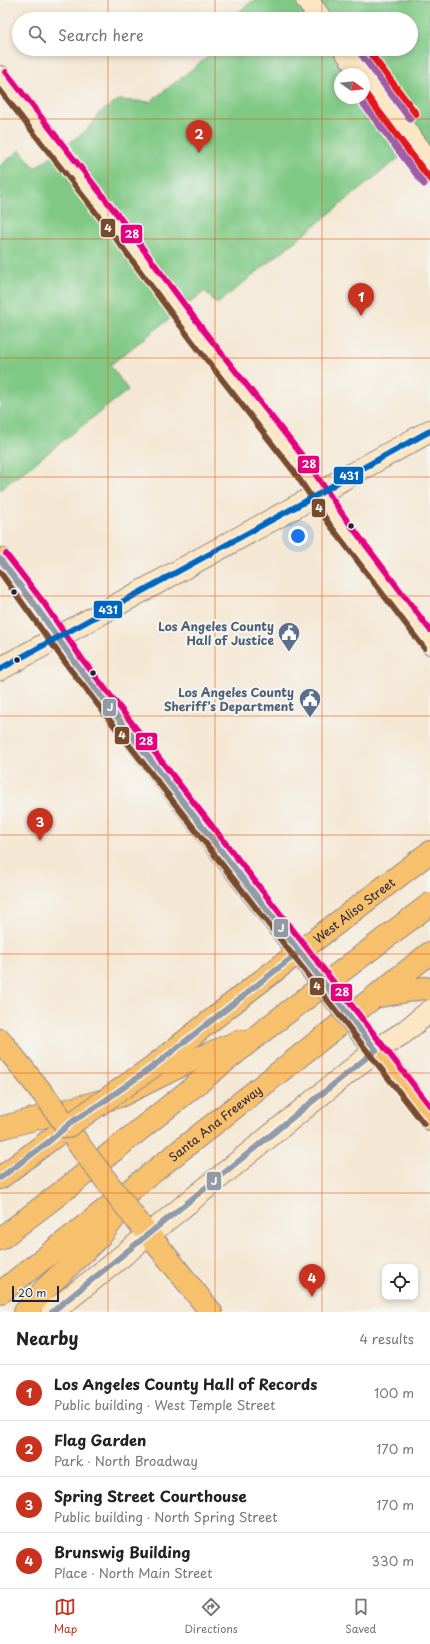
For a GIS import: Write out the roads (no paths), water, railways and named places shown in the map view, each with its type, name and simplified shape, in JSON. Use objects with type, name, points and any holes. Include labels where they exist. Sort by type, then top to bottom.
[{"type":"main road","points":[[307,0],[316,12]]},
{"type":"main road","points":[[349,56],[358,68]]},
{"type":"main road","points":[[0,77],[114,223],[198,336],[302,468],[336,520],[430,643]]},
{"type":"main road","points":[[370,84],[430,163]]},
{"type":"main road","points":[[0,669],[319,494],[343,478],[430,431]]},
{"type":"main road","points":[[0,559],[37,608],[76,664],[430,1119]]},
{"type":"main road","name":"West Aliso Street","points":[[0,1178],[67,1127],[305,960],[430,852]]},
{"type":"main road","points":[[0,1239],[67,1188],[263,1031],[430,904]]},
{"type":"main road","name":"Santa Ana Freeway","points":[[0,1293],[430,953]]},
{"type":"main road","points":[[376,997],[423,988],[430,989]]},
{"type":"main road","points":[[52,1312],[143,1228],[370,1042],[403,1033],[430,1011]]},
{"type":"main road","points":[[0,1128],[120,1096],[186,1063],[263,1031]]},
{"type":"main road","points":[[0,1040],[48,1100],[143,1228],[210,1312]]},
{"type":"main road","points":[[25,1312],[45,1289],[102,1234],[144,1179]]},
{"type":"place","name":"Flag Garden","points":[[199,153]]},
{"type":"place","name":"Los Angeles County Hall of Records","points":[[361,316]]},
{"type":"place","name":"Los Angeles County Hall of Justice","points":[[289,652]]},
{"type":"place","name":"Los Angeles County Sheriff's Department","points":[[310,718]]},
{"type":"place","name":"Spring Street Courthouse","points":[[40,841]]},
{"type":"place","name":"Brunswig Building","points":[[312,1297]]}]
